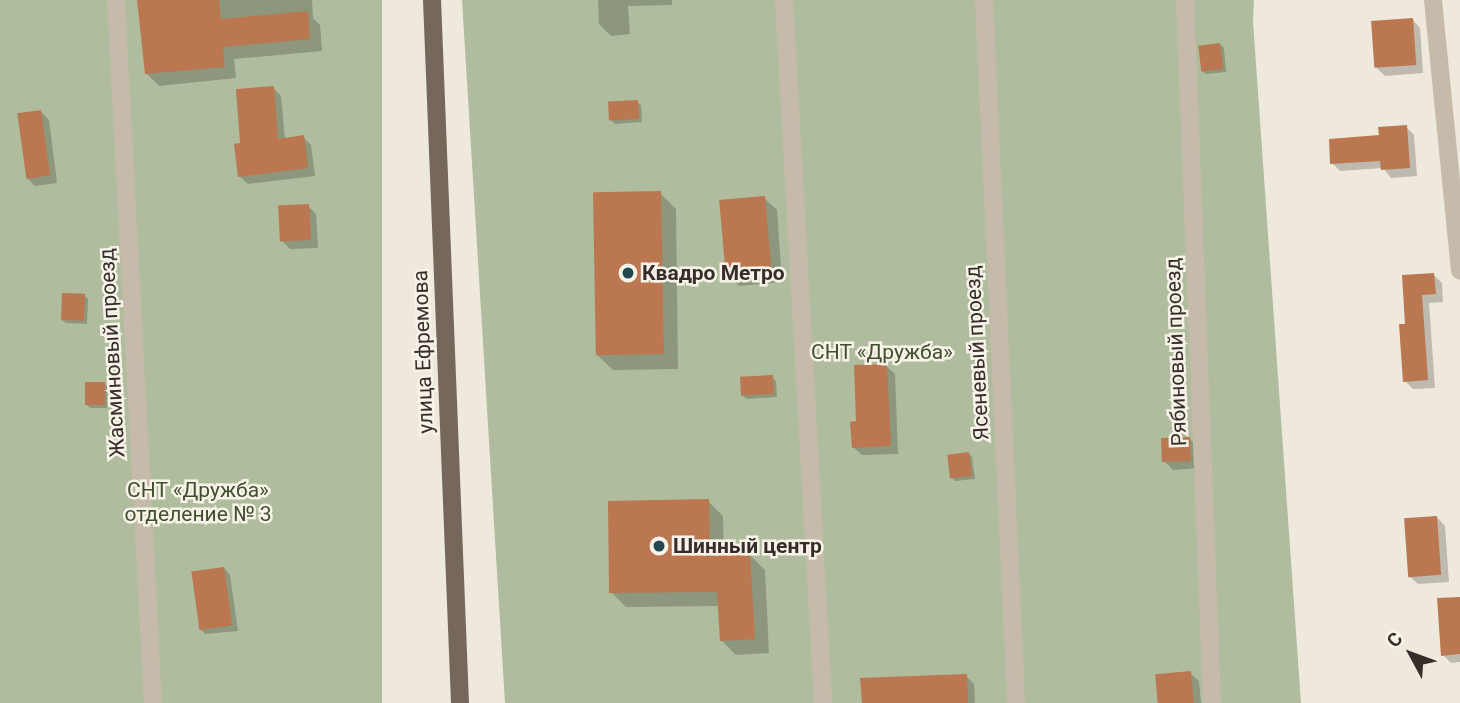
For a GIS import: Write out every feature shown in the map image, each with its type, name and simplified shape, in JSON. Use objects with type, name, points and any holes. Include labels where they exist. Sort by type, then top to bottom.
[{"type":"main road","name":"улица Ефремова","points":[[432,0],[460,703]]},
{"type":"street","name":"Жасминовый проезд","points":[[117,0],[153,703]]},
{"type":"street","points":[[784,0],[823,703]]},
{"type":"street","name":"Ясеневый проезд","points":[[984,0],[1016,703]]},
{"type":"street","name":"Рябиновый проезд","points":[[1185,0],[1212,703]]},
{"type":"street","points":[[1433,0],[1460,271]]},
{"type":"green space","name":"СНТ «Дружба» отделение № 3","points":[[0,0],[382,0],[382,703],[0,703]]},
{"type":"green space","name":"СНТ «Дружба»","points":[[462,0],[1254,0],[1253,21],[1301,703],[505,703]]},
{"type":"building","points":[[137,0],[219,0],[221,19],[308,11],[310,39],[223,47],[225,67],[145,74]]},
{"type":"building","points":[[1413,18],[1416,65],[1374,68],[1371,21]]},
{"type":"building","points":[[1220,43],[1223,69],[1201,71],[1198,46]]},
{"type":"building","points":[[274,86],[278,139],[304,135],[308,168],[238,177],[234,144],[240,143],[236,89]]},
{"type":"building","points":[[638,100],[639,119],[609,121],[608,102]]},
{"type":"building","points":[[41,110],[50,175],[26,179],[17,113]]},
{"type":"building","points":[[1407,125],[1410,168],[1381,170],[1380,161],[1330,164],[1329,139],[1379,135],[1378,127]]},
{"type":"building","name":"Квадро Метро","points":[[661,191],[664,354],[596,355],[593,192]]},
{"type":"building","points":[[765,196],[771,270],[726,274],[719,200]]},
{"type":"building","points":[[309,204],[311,240],[280,242],[278,206]]},
{"type":"building","points":[[1434,273],[1436,294],[1422,295],[1428,380],[1403,382],[1399,324],[1405,324],[1402,275]]},
{"type":"building","points":[[62,293],[85,294],[84,321],[61,320]]},
{"type":"building","points":[[887,364],[891,446],[852,448],[850,422],[856,421],[854,365]]},
{"type":"building","points":[[773,375],[774,394],[741,396],[740,377]]},
{"type":"building","points":[[85,382],[105,382],[105,405],[85,405]]},
{"type":"building","points":[[1190,437],[1191,461],[1162,462],[1161,438]]},
{"type":"building","points":[[969,452],[972,476],[950,479],[947,455]]},
{"type":"building","name":"Шинный центр","points":[[709,499],[710,556],[750,553],[755,639],[720,641],[717,592],[609,593],[608,501]]},
{"type":"building","points":[[1437,516],[1441,575],[1408,577],[1404,518]]},
{"type":"building","points":[[224,567],[232,625],[200,630],[191,572]]},
{"type":"building","points":[[1460,597],[1460,654],[1441,656],[1437,598]]},
{"type":"building","points":[[1191,671],[1194,703],[1158,703],[1155,674]]},
{"type":"building","points":[[967,674],[968,703],[862,703],[860,678]]},
{"type":"place","name":"Квадро Метро","points":[[628,273]]},
{"type":"place","name":"Шинный центр","points":[[659,546]]}]
